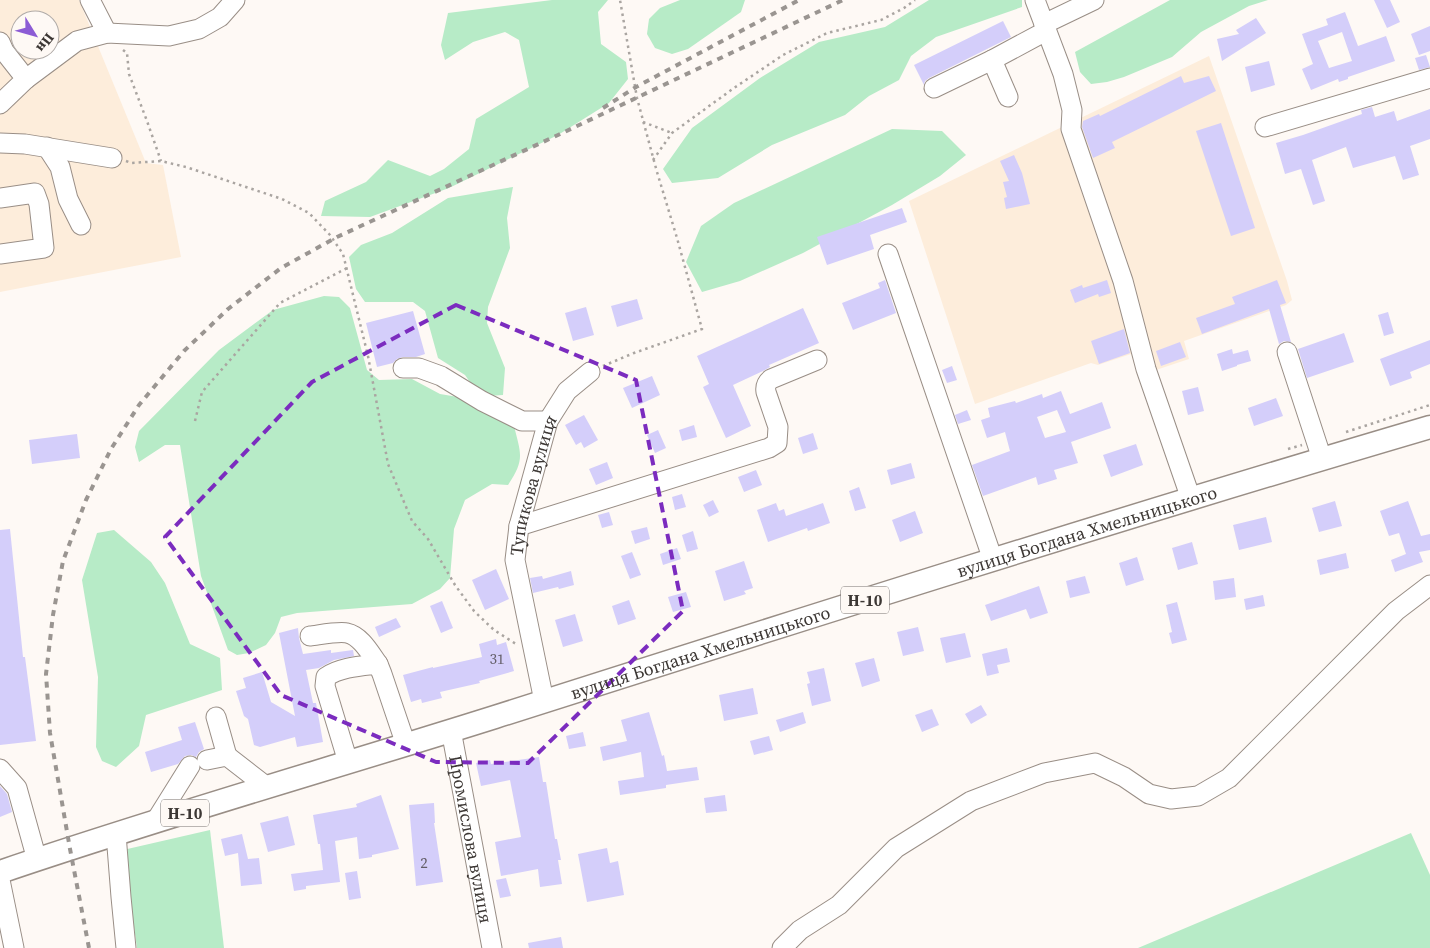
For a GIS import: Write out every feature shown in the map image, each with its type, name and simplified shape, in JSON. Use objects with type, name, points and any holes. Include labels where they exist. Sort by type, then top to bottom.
[{"type":"main road","name":"вулиця Богдана Хмельницького","points":[[0,872],[993,560],[1430,427]]},
{"type":"street","points":[[90,0],[106,33]]},
{"type":"street","points":[[0,104],[26,79],[77,41],[106,33],[169,36],[199,29],[220,17],[236,0]]},
{"type":"street","points":[[1034,0],[1063,74],[1072,110],[1072,130],[1123,281],[1146,369],[1191,499]]},
{"type":"street","points":[[934,88],[992,60],[1094,0]]},
{"type":"street","points":[[0,42],[4,51],[26,79]]},
{"type":"street","points":[[992,60],[1008,97]]},
{"type":"street","points":[[1265,127],[1430,78]]},
{"type":"street","points":[[0,143],[25,144],[112,158]]},
{"type":"street","points":[[47,147],[60,167],[68,199],[81,225]]},
{"type":"street","points":[[0,198],[36,193],[44,248],[0,254]]},
{"type":"street","points":[[888,254],[993,560]]},
{"type":"street","points":[[1287,352],[1322,459]]},
{"type":"street","points":[[519,526],[769,448],[777,443],[778,427],[766,392],[767,382],[816,360]]},
{"type":"street","points":[[403,368],[419,368],[441,376],[522,421],[548,421]]},
{"type":"street","name":"Тупикова вулиця","points":[[544,701],[515,560],[519,526],[548,421],[566,391],[590,372]]},
{"type":"street","points":[[782,948],[800,930],[839,905],[896,848],[971,801],[1044,773],[1095,763],[1124,777],[1149,794],[1171,799],[1198,796],[1230,778],[1396,611],[1430,585]]},
{"type":"street","points":[[310,636],[346,633],[356,637],[366,647],[378,664],[406,744]]},
{"type":"street","points":[[348,762],[325,686],[326,677],[332,673],[357,666],[378,664]]},
{"type":"street","points":[[216,717],[227,756],[267,787]]},
{"type":"street","name":"Промислова вулиця","points":[[451,730],[492,948]]},
{"type":"street","points":[[155,822],[198,763],[227,756]]},
{"type":"street","points":[[0,769],[17,788],[37,860]]},
{"type":"street","points":[[116,834],[120,897],[126,948]]},
{"type":"street","points":[[0,880],[14,948]]},
{"type":"path","points":[[590,372],[634,353],[702,329],[637,98],[620,0]]},
{"type":"path","points":[[653,160],[672,133],[784,55],[827,33],[881,20],[915,0]]},
{"type":"path","points":[[106,33],[127,53],[129,74],[160,161]]},
{"type":"path","points":[[643,122],[672,133]]},
{"type":"path","points":[[112,158],[131,163],[160,161],[186,167],[282,199],[310,213],[330,235],[343,254],[347,268],[368,356],[388,464],[412,521],[428,539],[455,585],[474,611],[494,630],[535,658]]},
{"type":"path","points":[[195,421],[202,392],[280,303],[347,268]]},
{"type":"highlighted area","points":[[456,305],[636,380],[683,611],[528,763],[436,762],[281,695],[165,537],[312,382]]},
{"type":"shaded area","points":[[0,0],[79,0],[146,163],[163,165],[181,257],[0,292]]},
{"type":"shaded area","points":[[1209,56],[1292,300],[1286,305],[1184,341],[1189,359],[1138,376],[1131,354],[1098,365],[1091,363],[975,404],[909,201]]},
{"type":"green space","points":[[552,0],[608,0],[598,12],[601,44],[626,62],[628,79],[609,103],[558,135],[449,188],[370,217],[321,216],[325,201],[366,182],[388,160],[430,176],[444,169],[469,149],[476,119],[529,87],[519,40],[505,32],[473,42],[445,60],[441,45],[448,13]]},
{"type":"green space","points":[[680,0],[745,0],[741,12],[688,49],[672,54],[655,48],[647,34],[649,19],[660,8]]},
{"type":"green space","points":[[929,0],[1022,0],[1022,7],[936,37],[911,56],[899,80],[869,96],[845,115],[772,145],[718,178],[672,183],[663,169],[692,128],[760,78],[819,42],[885,27]]},
{"type":"green space","points":[[1170,0],[1268,0],[1249,6],[1201,32],[1172,57],[1124,77],[1091,84],[1080,72],[1075,52]]},
{"type":"green space","points":[[892,129],[942,131],[966,155],[940,176],[892,205],[803,253],[740,281],[702,292],[686,262],[701,226],[734,203]]},
{"type":"green space","points":[[513,187],[507,218],[510,248],[488,307],[487,323],[505,368],[503,395],[487,396],[474,388],[465,375],[438,358],[425,311],[413,302],[365,302],[356,289],[349,257],[361,245],[392,233],[448,198]]},
{"type":"green space","points":[[324,296],[339,297],[350,308],[367,370],[379,380],[412,379],[440,394],[470,399],[514,426],[520,450],[519,463],[508,485],[492,484],[465,500],[454,529],[450,578],[440,589],[412,604],[297,613],[281,617],[275,633],[266,645],[249,653],[237,655],[228,650],[201,576],[180,445],[165,445],[139,462],[135,447],[139,431],[219,350],[273,310]]},
{"type":"green space","points":[[114,530],[151,562],[165,583],[190,644],[220,658],[222,690],[146,715],[139,746],[116,767],[102,761],[96,747],[98,677],[82,580],[97,533]]},
{"type":"green space","points":[[210,830],[224,948],[137,948],[123,850]]},
{"type":"green space","points":[[1411,833],[1430,875],[1430,948],[1138,948]]},
{"type":"building","points":[[1374,0],[1390,0],[1400,22],[1387,28]]},
{"type":"building","points":[[1345,12],[1358,46],[1386,36],[1395,61],[1348,77],[1348,79],[1339,82],[1338,79],[1311,90],[1302,69],[1313,64],[1302,34],[1328,25],[1326,19]],"holes":[[[1342,32],[1352,61],[1329,68],[1318,41]]]},
{"type":"building","points":[[1256,18],[1266,33],[1222,61],[1217,39],[1239,34],[1236,30]]},
{"type":"building","points":[[1003,21],[1011,37],[929,78],[925,81],[924,85],[914,65]]},
{"type":"building","points":[[1430,26],[1430,51],[1419,55],[1411,34]]},
{"type":"building","points":[[1426,55],[1430,67],[1419,70],[1415,58]]},
{"type":"building","points":[[1269,61],[1275,85],[1251,92],[1245,67]]},
{"type":"building","points":[[1181,76],[1184,83],[1209,76],[1216,91],[1112,142],[1115,148],[1093,158],[1082,127],[1083,121],[1099,114],[1100,116]]},
{"type":"building","points":[[1372,107],[1375,117],[1394,111],[1397,121],[1430,109],[1430,139],[1410,146],[1419,175],[1403,180],[1395,156],[1353,168],[1346,147],[1312,160],[1325,201],[1313,205],[1301,169],[1285,174],[1276,143],[1362,114],[1361,110]]},
{"type":"building","points":[[1221,123],[1255,228],[1231,236],[1196,131]]},
{"type":"building","points":[[1014,155],[1022,173],[1030,204],[1006,209],[1004,198],[1007,197],[1003,182],[1009,181],[1000,161]]},
{"type":"building","points":[[902,208],[907,222],[870,235],[874,249],[827,265],[817,237]]},
{"type":"building","points":[[885,280],[896,313],[853,330],[842,303],[880,288],[878,283]]},
{"type":"building","points":[[1107,280],[1111,293],[1099,297],[1098,294],[1075,303],[1070,290],[1082,285],[1083,288]]},
{"type":"building","points":[[1277,280],[1286,303],[1280,305],[1291,342],[1284,341],[1279,344],[1269,309],[1202,334],[1196,318],[1235,304],[1232,297]]},
{"type":"building","points":[[637,299],[643,319],[617,327],[611,306]]},
{"type":"building","points":[[586,307],[594,335],[573,341],[565,313]]},
{"type":"building","points":[[803,308],[819,343],[769,365],[770,367],[763,371],[733,385],[751,426],[726,438],[703,387],[709,384],[697,356]]},
{"type":"building","points":[[413,311],[425,354],[416,357],[403,357],[393,363],[377,367],[366,323]]},
{"type":"building","points":[[1388,312],[1394,333],[1384,336],[1378,315]]},
{"type":"building","points":[[1124,329],[1130,353],[1099,364],[1091,341]]},
{"type":"building","points":[[1344,333],[1354,362],[1307,378],[1298,349]]},
{"type":"building","points":[[1430,340],[1430,364],[1410,372],[1412,378],[1390,386],[1380,359]]},
{"type":"building","points":[[1180,342],[1186,357],[1161,366],[1156,351]]},
{"type":"building","points":[[1232,349],[1233,354],[1248,350],[1251,361],[1222,371],[1217,354]]},
{"type":"building","points":[[952,366],[957,380],[947,383],[942,370]]},
{"type":"building","points":[[652,376],[660,395],[632,408],[623,388]]},
{"type":"building","points":[[1198,387],[1204,411],[1188,415],[1182,391]]},
{"type":"building","points":[[1061,391],[1070,414],[1102,402],[1111,428],[1071,442],[1078,463],[1054,470],[1057,479],[1038,485],[1036,477],[983,496],[972,465],[1010,451],[1005,432],[987,438],[981,420],[990,417],[988,408],[1015,401],[1016,403],[1042,394],[1043,398]],"holes":[[[1057,410],[1066,432],[1045,438],[1037,417]]]},
{"type":"building","points":[[1276,398],[1283,416],[1254,426],[1248,408]]},
{"type":"building","points":[[967,410],[971,420],[958,424],[955,415]]},
{"type":"building","points":[[584,415],[598,440],[584,448],[581,442],[576,445],[565,425]]},
{"type":"building","points":[[694,425],[697,437],[682,441],[679,430]]},
{"type":"building","points":[[658,430],[666,448],[655,453],[647,435]]},
{"type":"building","points":[[813,433],[818,449],[803,454],[798,438]]},
{"type":"building","points":[[77,434],[80,458],[32,464],[29,440]]},
{"type":"building","points":[[1136,444],[1143,465],[1111,477],[1103,455]]},
{"type":"building","points":[[607,462],[613,478],[596,485],[589,469]]},
{"type":"building","points":[[911,463],[915,478],[891,485],[887,470]]},
{"type":"building","points":[[756,470],[762,485],[744,492],[738,477]]},
{"type":"building","points":[[859,487],[866,508],[855,511],[849,491]]},
{"type":"building","points":[[682,494],[686,507],[675,510],[672,497]]},
{"type":"building","points":[[713,500],[719,512],[709,517],[703,505]]},
{"type":"building","points":[[1335,501],[1342,526],[1319,532],[1312,508]]},
{"type":"building","points":[[1408,501],[1421,536],[1430,534],[1430,550],[1419,552],[1423,562],[1395,572],[1391,560],[1406,554],[1399,533],[1389,536],[1380,511]]},
{"type":"building","points":[[776,503],[779,511],[784,509],[786,516],[823,503],[830,523],[808,531],[807,528],[768,542],[757,510]]},
{"type":"building","points":[[915,511],[923,533],[900,542],[892,520]]},
{"type":"building","points":[[609,512],[613,525],[602,528],[598,515]]},
{"type":"building","points":[[1266,517],[1272,542],[1239,550],[1233,525]]},
{"type":"building","points":[[647,527],[650,539],[635,544],[631,531]]},
{"type":"building","points":[[10,529],[23,657],[25,657],[36,741],[0,745],[0,530]]},
{"type":"building","points":[[693,531],[698,549],[687,552],[682,535]]},
{"type":"building","points":[[1192,542],[1198,564],[1178,570],[1172,548]]},
{"type":"building","points":[[677,548],[681,559],[663,565],[660,554]]},
{"type":"building","points":[[632,552],[641,575],[630,579],[621,556]]},
{"type":"building","points":[[1346,553],[1349,568],[1320,575],[1317,560]]},
{"type":"building","points":[[1137,557],[1144,580],[1126,586],[1119,563]]},
{"type":"building","points":[[744,561],[753,588],[744,591],[746,594],[724,601],[715,571]]},
{"type":"building","points":[[496,569],[509,599],[485,610],[472,580]]},
{"type":"building","points":[[571,571],[574,585],[533,593],[530,578],[542,576],[543,579]]},
{"type":"building","points":[[1085,576],[1090,593],[1070,598],[1066,581]]},
{"type":"building","points":[[1234,578],[1236,597],[1215,600],[1213,581]]},
{"type":"building","points":[[1039,586],[1048,613],[1030,619],[1026,609],[991,621],[985,605]]},
{"type":"building","points":[[686,592],[691,607],[673,612],[668,597]]},
{"type":"building","points":[[1263,595],[1265,606],[1246,610],[1244,599]]},
{"type":"building","points":[[629,600],[636,619],[618,625],[612,606]]},
{"type":"building","points":[[442,601],[453,628],[441,633],[430,606]]},
{"type":"building","points":[[1177,602],[1187,640],[1172,644],[1169,633],[1172,632],[1166,605]]},
{"type":"building","points":[[575,614],[583,641],[563,647],[555,620]]},
{"type":"building","points":[[396,618],[401,627],[379,637],[375,627]]},
{"type":"building","points":[[918,627],[924,651],[903,656],[897,632]]},
{"type":"building","points":[[298,628],[303,654],[331,650],[331,653],[353,650],[354,656],[334,660],[319,668],[306,670],[313,703],[316,703],[323,742],[297,747],[295,737],[260,747],[254,745],[248,719],[244,716],[236,691],[246,688],[243,678],[262,672],[271,702],[295,716],[279,633]]},
{"type":"building","points":[[965,633],[971,657],[946,663],[940,638]]},
{"type":"building","points":[[496,639],[497,645],[506,642],[514,671],[479,681],[480,683],[440,692],[442,698],[422,703],[421,699],[411,702],[403,675],[482,657],[479,644]]},
{"type":"building","points":[[1007,648],[1010,662],[997,665],[999,673],[987,676],[982,654]]},
{"type":"building","points":[[874,658],[880,681],[862,687],[855,663]]},
{"type":"building","points":[[824,668],[831,701],[812,706],[807,684],[810,683],[807,672]]},
{"type":"building","points":[[753,688],[758,714],[724,721],[719,695]]},
{"type":"building","points":[[981,705],[987,715],[971,724],[965,714]]},
{"type":"building","points":[[932,709],[939,725],[922,732],[915,715]]},
{"type":"building","points":[[649,712],[662,756],[664,755],[667,771],[697,767],[699,780],[666,785],[666,788],[620,795],[618,781],[644,777],[641,752],[603,761],[600,747],[627,741],[621,720]]},
{"type":"building","points":[[803,712],[806,723],[780,732],[776,720]]},
{"type":"building","points":[[195,722],[204,749],[196,757],[191,755],[185,756],[178,764],[151,772],[145,752],[182,740],[178,727]]},
{"type":"building","points":[[583,732],[586,746],[569,749],[566,736]]},
{"type":"building","points":[[769,736],[773,750],[754,755],[750,741]]},
{"type":"building","points":[[539,757],[543,782],[546,782],[555,839],[557,839],[561,860],[558,860],[562,884],[540,887],[538,869],[501,876],[495,842],[521,837],[510,780],[481,786],[476,763],[490,760],[491,764]]},
{"type":"building","points":[[0,786],[7,794],[12,812],[0,817]]},
{"type":"building","points":[[381,795],[399,849],[359,859],[357,837],[335,841],[340,882],[306,886],[306,889],[294,891],[291,874],[323,870],[320,844],[318,844],[313,815],[357,807],[356,804]]},
{"type":"building","points":[[725,795],[727,811],[706,813],[704,798]]},
{"type":"building","points":[[434,803],[434,823],[443,882],[416,886],[409,805]]},
{"type":"building","points":[[288,816],[295,845],[268,852],[260,823]]},
{"type":"building","points":[[242,834],[248,859],[259,858],[262,884],[241,886],[238,853],[225,856],[221,839]]},
{"type":"building","points":[[607,848],[610,863],[618,861],[624,895],[587,902],[578,854]]},
{"type":"building","points":[[357,871],[361,898],[349,900],[345,873]]},
{"type":"building","points":[[506,878],[511,896],[500,898],[496,880]]},
{"type":"building","points":[[561,937],[563,948],[529,948],[528,943]]},
{"type":"railway","points":[[603,108],[636,87],[799,0]]},
{"type":"railway","points":[[89,948],[50,733],[46,674],[53,615],[63,561],[86,500],[111,449],[139,405],[184,351],[228,309],[281,268],[337,237],[843,0]]}]
